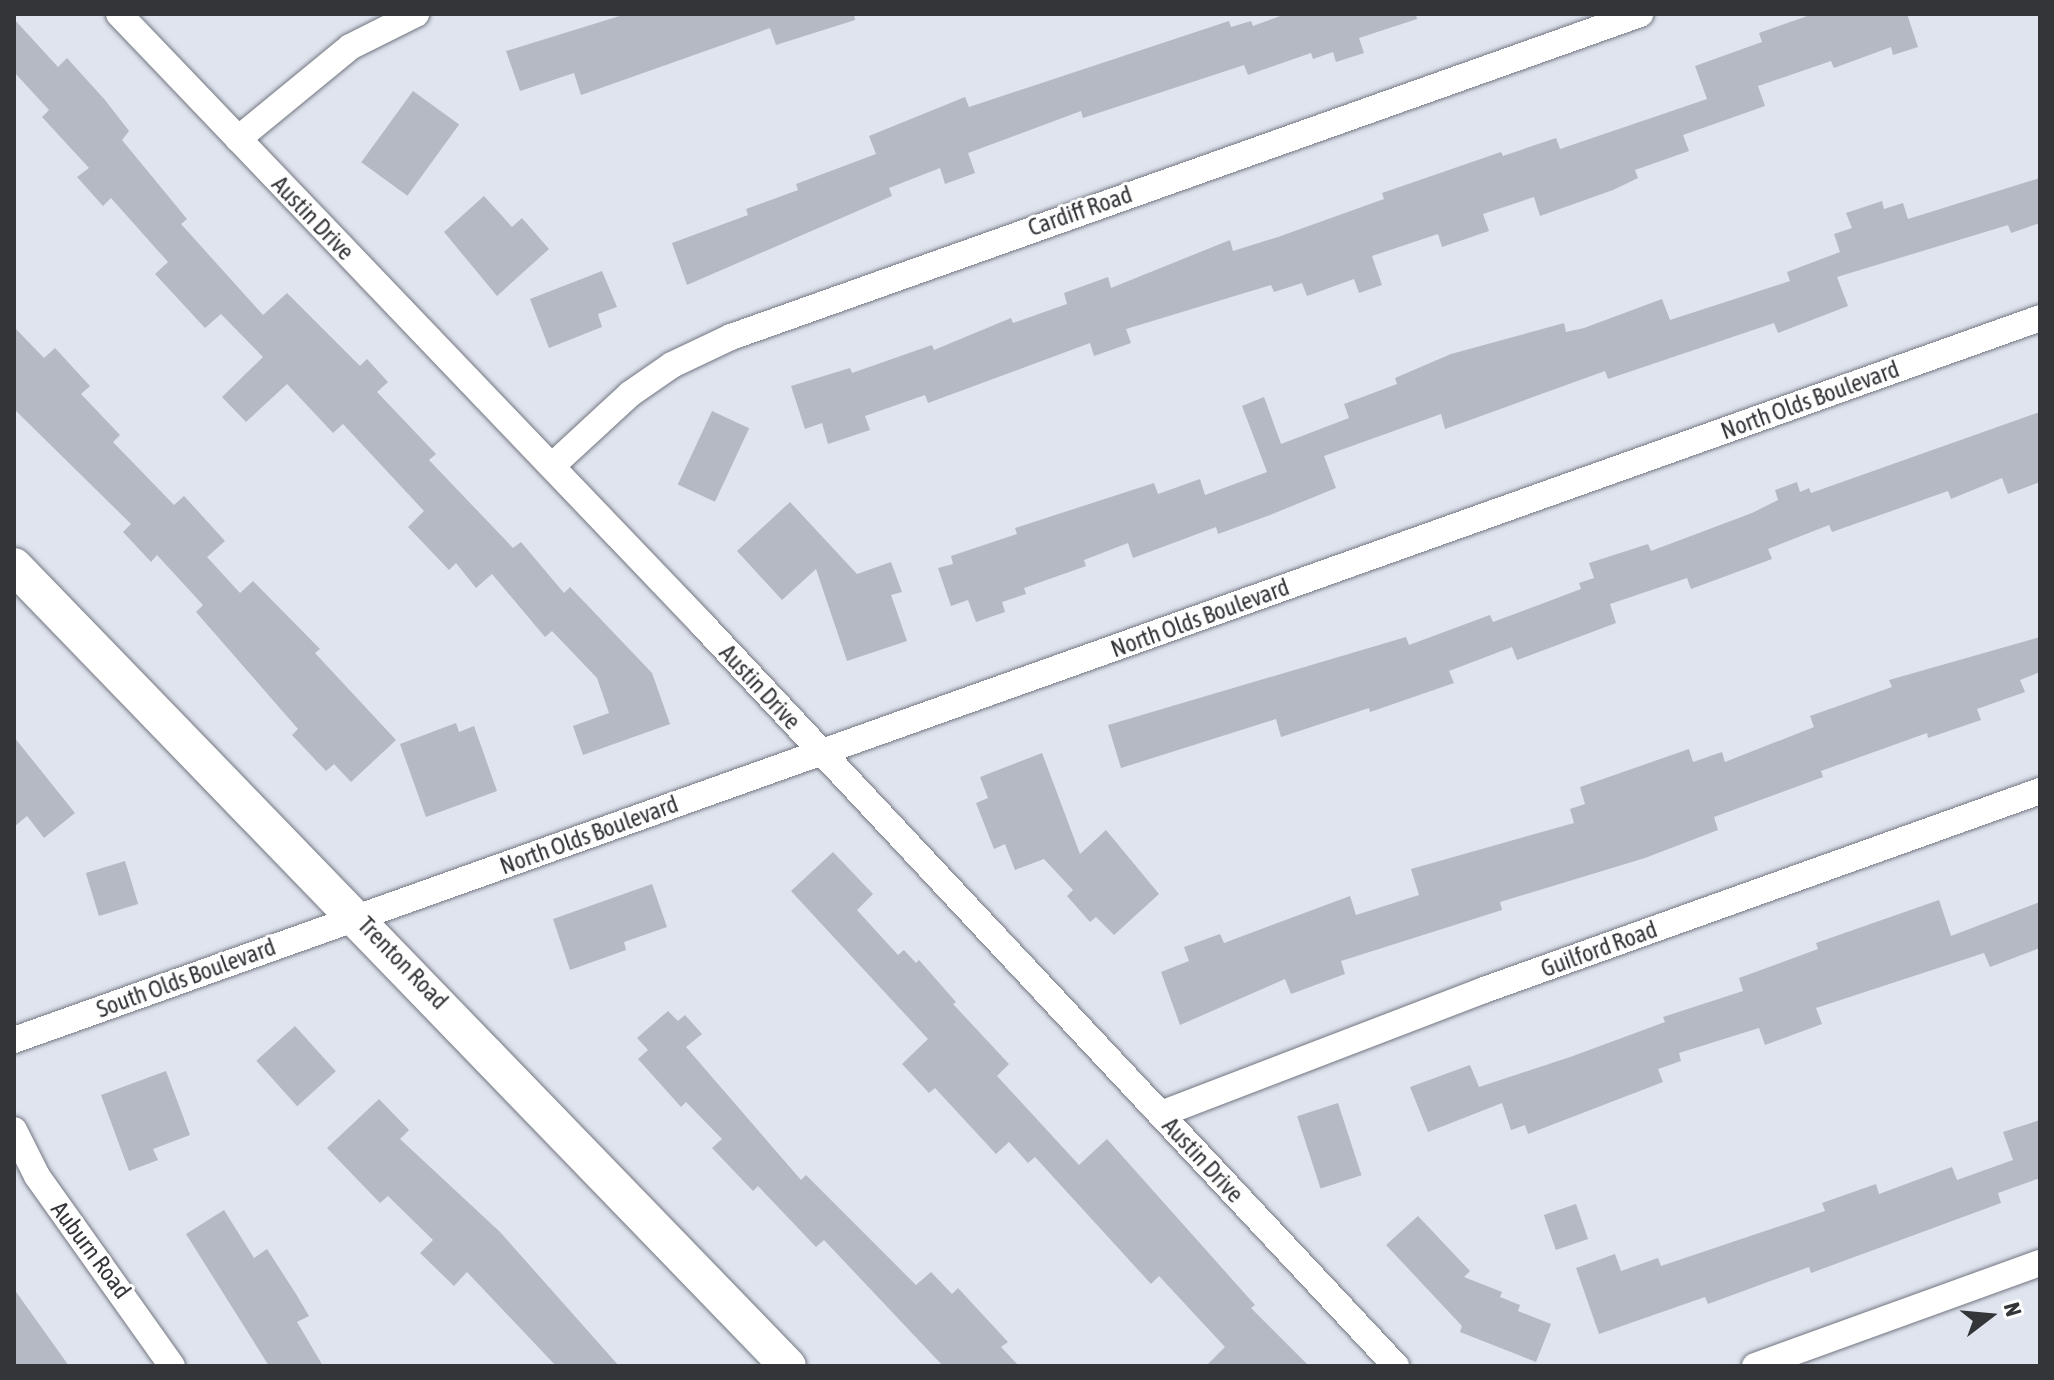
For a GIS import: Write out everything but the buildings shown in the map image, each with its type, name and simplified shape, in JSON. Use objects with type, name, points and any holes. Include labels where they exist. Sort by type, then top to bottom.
[{"type":"main road","name":"Trenton Road","points":[[14,566],[359,917],[788,1366]]},
{"type":"street","name":"Austin Drive","points":[[119,14],[552,466],[1396,1366]]},
{"type":"street","points":[[238,139],[350,47],[416,14]]},
{"type":"street","name":"Cardiff Road","points":[[552,466],[630,394],[672,365],[731,337],[1609,19],[1640,14]]},
{"type":"street","name":"North Olds Boulevard","points":[[359,917],[2040,318]]},
{"type":"street","name":"Guilford Road","points":[[1161,1114],[1484,990],[2040,791]]},
{"type":"street","name":"South Olds Boulevard","points":[[14,1040],[359,917]]},
{"type":"street","name":"Auburn Road","points":[[14,1130],[37,1176],[172,1366]]},
{"type":"street","points":[[1755,1366],[2040,1263]]}]
